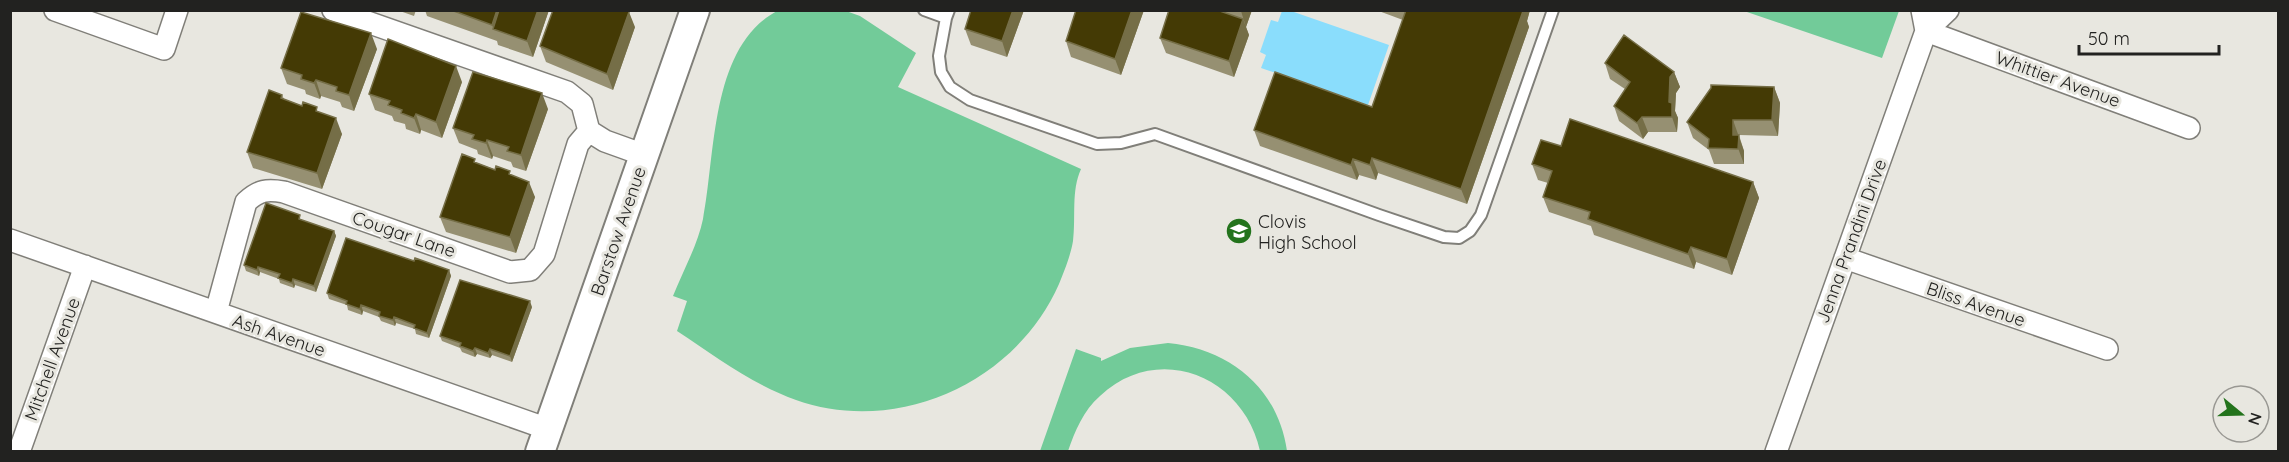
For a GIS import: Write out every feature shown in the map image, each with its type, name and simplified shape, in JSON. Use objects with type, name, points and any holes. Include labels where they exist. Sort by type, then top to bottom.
[{"type":"street","points":[[55,10],[164,48],[177,10]]},
{"type":"street","points":[[333,10],[567,92],[582,104],[589,131],[605,141],[644,155]]},
{"type":"street","name":"Barstow Avenue","points":[[544,440],[695,10]]},
{"type":"street","name":"Jenna Prandini Drive","points":[[1776,452],[1845,258],[1924,21],[1948,10]]},
{"type":"street","name":"Whittier Avenue","points":[[1924,21],[2189,128]]},
{"type":"street","name":"Cougar Lane","points":[[216,312],[246,202],[257,192],[269,189],[284,192],[510,272],[530,270],[544,254],[578,144],[589,131]]},
{"type":"street","name":"Ash Avenue","points":[[10,240],[216,312],[544,440]]},
{"type":"street","name":"Bliss Avenue","points":[[1845,258],[2107,349]]},
{"type":"street","name":"Mitchell Avenue","points":[[19,452],[85,266]]},
{"type":"lane","points":[[924,10],[948,14],[939,56],[941,72],[950,87],[970,100],[1096,144],[1120,143],[1155,134],[1379,215],[1444,237],[1459,238],[1470,231],[1481,215],[1553,10]]},
{"type":"green space","points":[[779,10],[846,11],[860,16],[916,53],[898,87],[1081,169],[1076,186],[1071,252],[1059,284],[1040,319],[1014,349],[984,373],[950,392],[913,405],[874,411],[835,409],[780,394],[735,369],[677,331],[687,301],[673,296],[701,228],[720,103],[728,74],[740,48],[756,26]]},
{"type":"green space","points":[[1744,11],[1899,11],[1882,58]]},
{"type":"green space","points":[[1168,343],[1191,347],[1211,354],[1231,363],[1247,376],[1262,391],[1273,408],[1282,429],[1287,451],[1260,451],[1251,425],[1237,403],[1218,387],[1196,375],[1172,370],[1148,371],[1123,380],[1100,396],[1089,408],[1068,451],[1040,451],[1076,349],[1101,358],[1101,361],[1130,348]]},
{"type":"water","points":[[1282,11],[1291,11],[1389,45],[1368,105],[1261,68],[1266,55],[1260,52],[1271,20],[1278,22]]},
{"type":"building","points":[[451,10],[497,10],[492,25]]},
{"type":"building","points":[[499,10],[538,10],[527,41],[493,29]]},
{"type":"building","points":[[553,10],[626,10],[629,12],[607,74],[540,46]]},
{"type":"building","points":[[971,10],[1013,10],[1002,41],[965,29]]},
{"type":"building","points":[[1076,10],[1132,10],[1115,59],[1066,41]]},
{"type":"building","points":[[1169,10],[1217,10],[1243,19],[1229,61],[1160,38]]},
{"type":"building","points":[[1406,10],[1523,11],[1461,189],[1372,158],[1370,165],[1353,159],[1351,165],[1254,130],[1275,72],[1372,107]]},
{"type":"building","points":[[301,12],[371,33],[349,95],[336,91],[337,87],[316,80],[314,83],[301,79],[302,75],[281,68]]},
{"type":"building","points":[[1624,35],[1674,72],[1670,77],[1669,102],[1672,103],[1672,117],[1642,117],[1637,123],[1614,106],[1630,82],[1605,63]]},
{"type":"building","points":[[388,39],[456,66],[436,122],[416,114],[414,118],[401,113],[402,110],[388,105],[390,101],[369,94]]},
{"type":"building","points":[[473,72],[542,93],[521,155],[507,151],[509,147],[487,140],[486,143],[472,139],[474,135],[453,128]]},
{"type":"building","points":[[1711,85],[1774,87],[1772,120],[1733,120],[1733,135],[1739,135],[1738,149],[1708,148],[1709,139],[1687,122]]},
{"type":"building","points":[[269,90],[282,95],[281,98],[302,106],[303,102],[317,107],[316,111],[336,118],[317,173],[247,152]]},
{"type":"building","points":[[1570,119],[1753,182],[1727,259],[1691,247],[1688,254],[1588,219],[1590,212],[1543,197],[1552,171],[1532,164],[1541,140],[1561,146]]},
{"type":"building","points":[[462,154],[475,159],[474,162],[495,170],[496,166],[510,171],[509,174],[529,182],[510,237],[440,217]]},
{"type":"building","points":[[266,203],[300,215],[299,219],[334,231],[314,286],[293,279],[292,283],[278,278],[280,274],[244,265]]},
{"type":"building","points":[[346,238],[449,270],[427,333],[414,328],[415,325],[394,317],[393,320],[379,316],[380,312],[361,305],[360,309],[346,304],[347,301],[327,293]]},
{"type":"building","points":[[460,280],[530,301],[510,356],[490,349],[488,353],[475,348],[473,351],[460,346],[461,343],[440,336]]},
{"type":"place","name":"Clovis High School","points":[[1239,231]]}]
